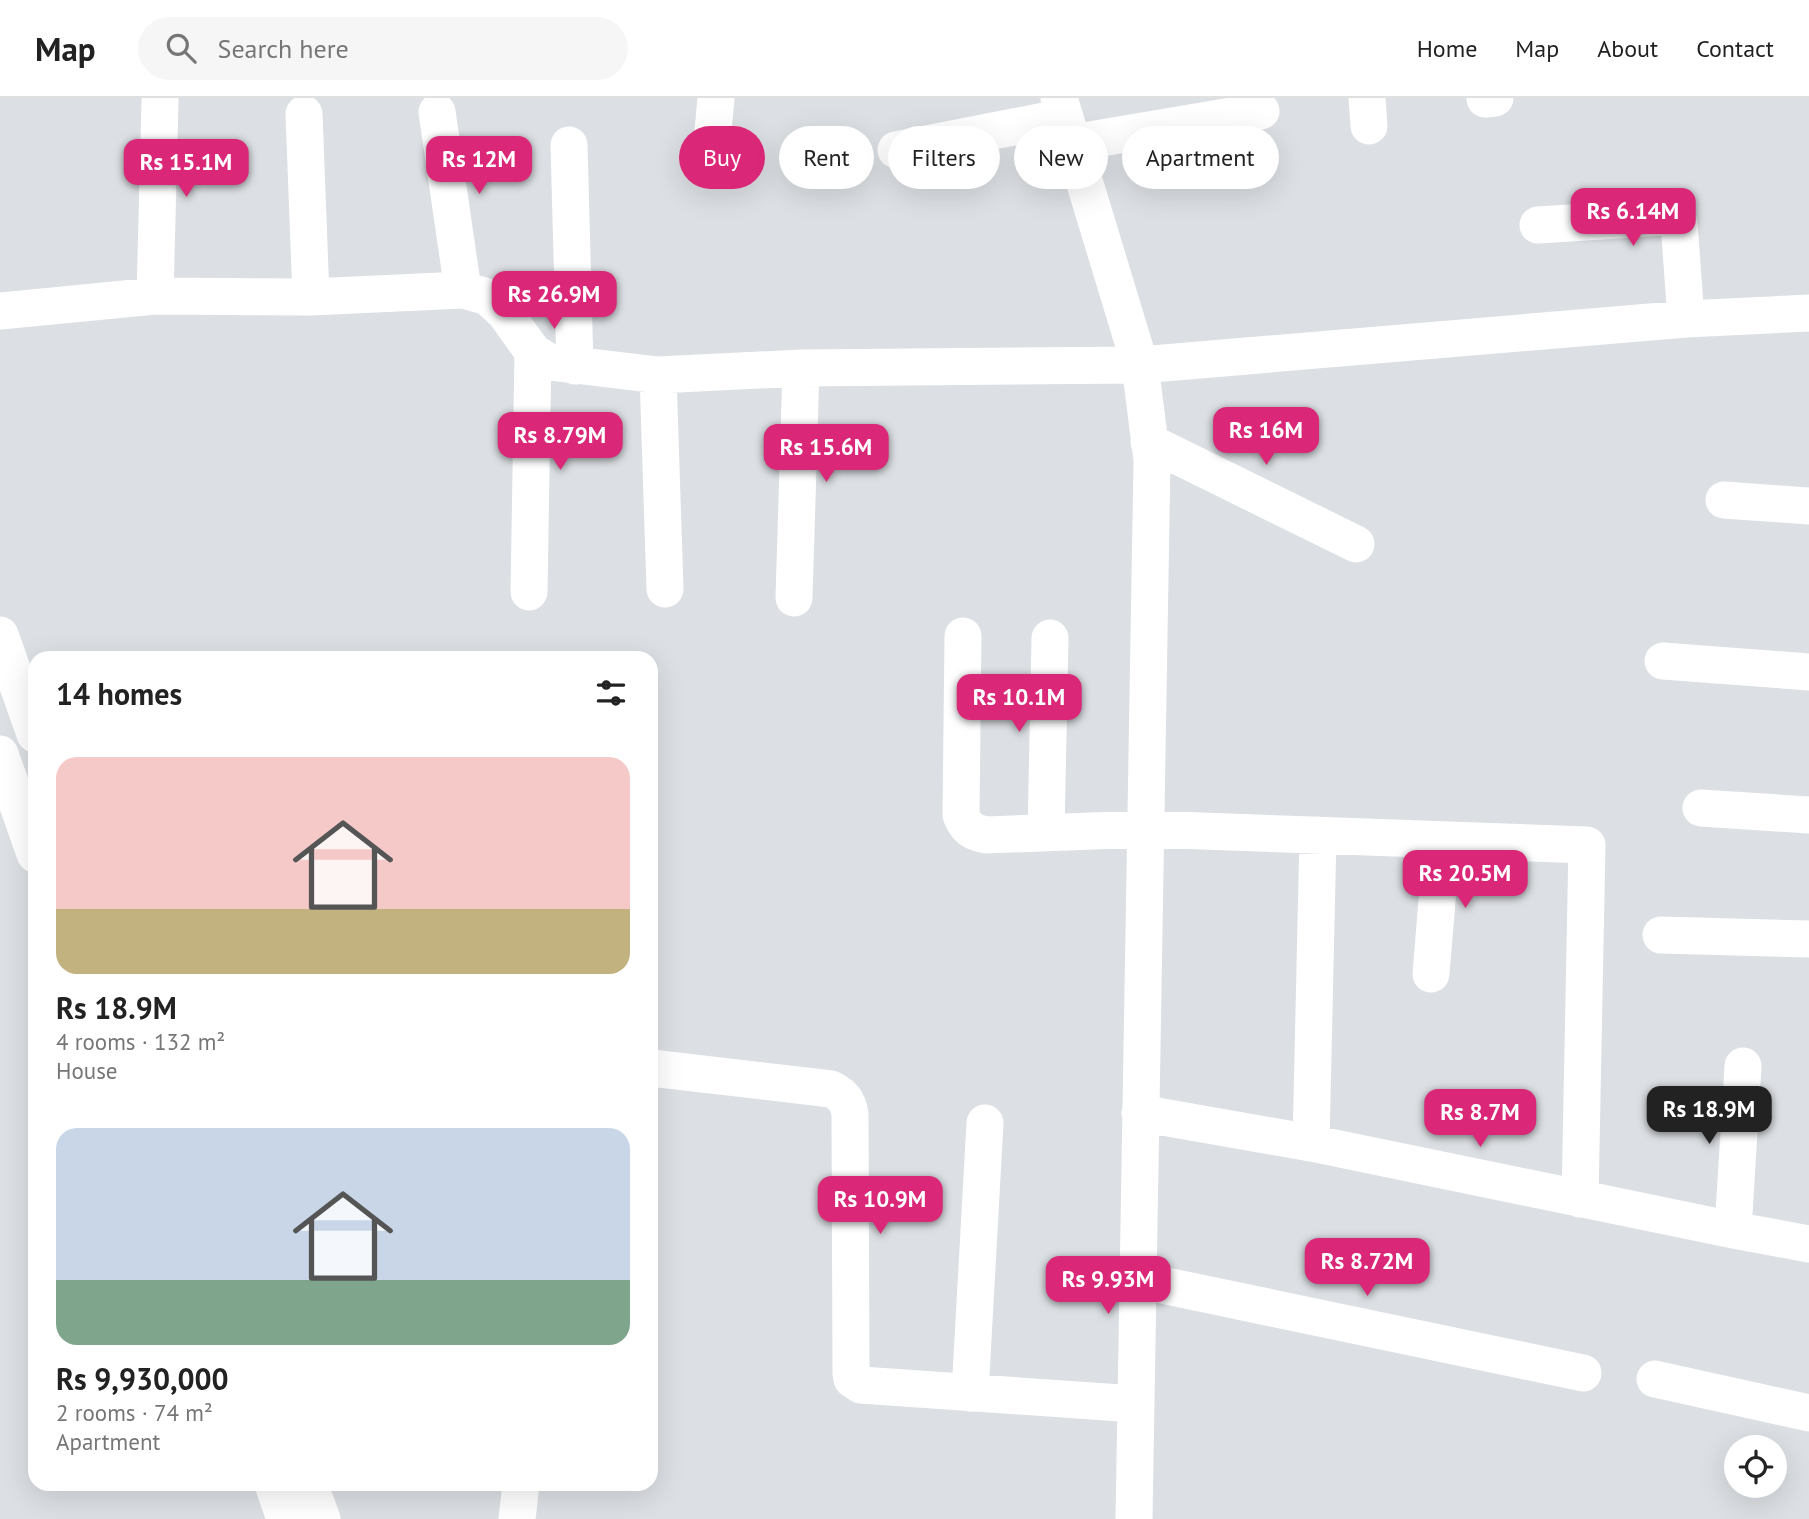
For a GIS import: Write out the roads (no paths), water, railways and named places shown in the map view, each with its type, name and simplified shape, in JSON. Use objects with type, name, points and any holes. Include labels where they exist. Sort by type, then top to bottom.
[{"type":"street","points":[[713,126],[716,98]]},
{"type":"street","points":[[155,296],[160,101]]},
{"type":"street","points":[[1000,131],[1065,120],[1261,111]]},
{"type":"street","points":[[437,112],[463,290]]},
{"type":"street","points":[[304,114],[311,297]]},
{"type":"street","points":[[1065,120],[1140,365],[1152,460],[1134,1519]]},
{"type":"street","points":[[569,145],[575,366]]},
{"type":"street","points":[[1538,225],[1665,217],[1673,219],[1679,223],[1686,318]]},
{"type":"street","points":[[0,311],[155,296],[311,297],[463,290],[488,297],[505,313],[533,352],[548,362],[658,375],[801,368],[1140,365],[1686,318],[1809,313]]},
{"type":"street","points":[[529,592],[533,352]]},
{"type":"street","points":[[793,598],[801,368]]},
{"type":"street","points":[[658,375],[665,589]]},
{"type":"street","points":[[1149,442],[1356,544]]},
{"type":"street","points":[[1724,500],[1809,506]]},
{"type":"street","points":[[0,635],[28,714]]},
{"type":"street","points":[[964,636],[961,815],[965,826],[974,832],[986,835],[1146,829],[1587,845],[1580,1199]]},
{"type":"street","points":[[1046,832],[1050,638]]},
{"type":"street","points":[[1663,661],[1809,672]]},
{"type":"street","points":[[0,754],[28,834]]},
{"type":"street","points":[[1701,808],[1809,815]]},
{"type":"street","points":[[1311,1143],[1318,835]]},
{"type":"street","points":[[1431,974],[1442,840]]},
{"type":"street","points":[[1661,935],[1809,939]]},
{"type":"street","points":[[1733,1230],[1743,1066]]},
{"type":"street","points":[[658,1069],[831,1089],[841,1094],[848,1103],[852,1379],[861,1385],[1135,1404]]},
{"type":"street","points":[[1140,1114],[1311,1143],[1809,1244]]},
{"type":"street","points":[[970,1393],[985,1123]]},
{"type":"street","points":[[1138,1280],[1583,1373]]},
{"type":"street","points":[[1655,1379],[1809,1413]]},
{"type":"street","points":[[275,1491],[285,1519]]},
{"type":"street","points":[[312,1491],[322,1519]]},
{"type":"street","points":[[517,1519],[520,1491]]}]
